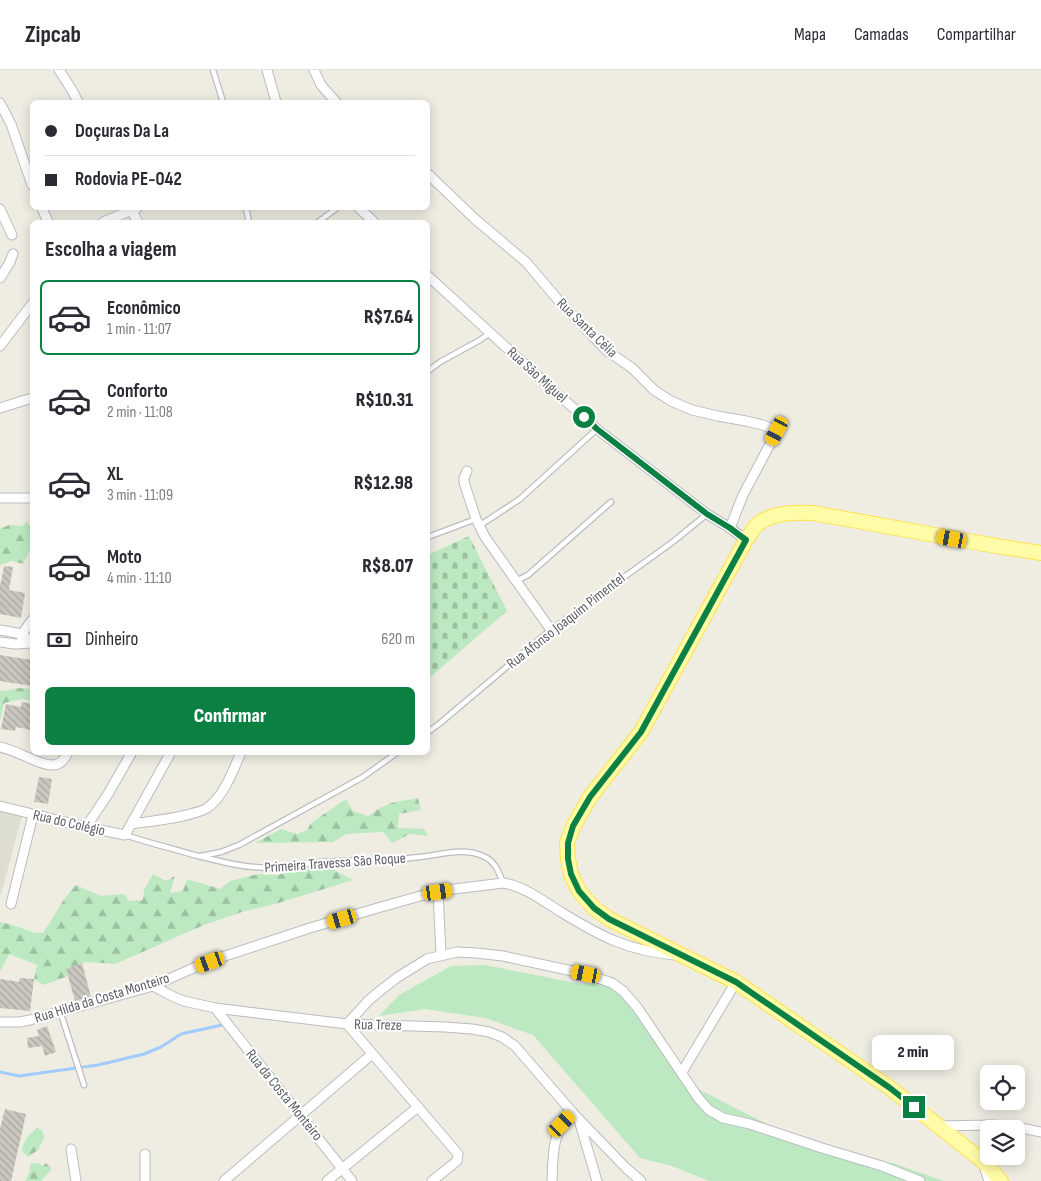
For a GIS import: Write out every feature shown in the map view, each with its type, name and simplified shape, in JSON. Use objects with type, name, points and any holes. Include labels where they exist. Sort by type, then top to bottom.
[{"type":"main road","points":[[980,1159],[890,1088],[736,982],[609,919],[594,908],[579,891],[571,874],[568,859],[568,843],[573,826],[590,797],[641,732],[746,540],[758,524],[774,516],[796,512],[813,513],[1041,553]]},
{"type":"main road","points":[[987,1165],[1002,1181]]},
{"type":"street","points":[[59,70],[77,100]]},
{"type":"street","points":[[267,70],[275,100]]},
{"type":"street","points":[[314,70],[322,85],[334,100]]},
{"type":"street","points":[[0,103],[11,124],[30,179]]},
{"type":"street","name":"Rua Santa Célia","points":[[430,176],[476,220],[526,262],[559,301],[606,350],[632,368],[654,390],[692,410],[763,425],[777,431],[743,494],[730,528]]},
{"type":"street","points":[[0,209],[12,235]]},
{"type":"street","points":[[107,220],[129,210]]},
{"type":"street","points":[[362,210],[372,220]]},
{"type":"street","points":[[0,278],[13,254]]},
{"type":"street","name":"Rua São Miguel","points":[[430,278],[597,429],[707,514],[746,540]]},
{"type":"street","points":[[0,346],[30,307]]},
{"type":"street","points":[[0,408],[30,399]]},
{"type":"street","points":[[467,471],[464,482],[477,522],[485,537],[551,630]]},
{"type":"street","points":[[0,498],[30,498]]},
{"type":"street","points":[[21,644],[22,634],[30,623]]},
{"type":"street","points":[[0,630],[22,634],[30,640]]},
{"type":"street","points":[[0,642],[15,644],[30,642]]},
{"type":"street","points":[[0,747],[44,764],[54,765],[60,763],[67,755]]},
{"type":"street","points":[[86,827],[130,755]]},
{"type":"street","name":"Rua do Colégio","points":[[0,806],[125,835],[169,755]]},
{"type":"street","points":[[132,824],[182,816],[207,808],[215,802],[221,793],[240,755]]},
{"type":"street","points":[[11,904],[33,814]]},
{"type":"street","name":"Rua Hilda da Costa Monteiro","points":[[0,1022],[30,1020],[154,986],[206,963],[365,912],[438,892],[503,883],[526,891],[595,933],[612,941],[656,954],[682,956]]},
{"type":"street","points":[[438,892],[441,955]]},
{"type":"street","points":[[432,1181],[456,1161],[458,1154],[347,1024],[369,1000],[398,977],[427,958],[457,952],[503,956],[586,974],[612,983],[623,991],[637,1007],[699,1099],[709,1110],[723,1118],[750,1124],[882,1166],[920,1181]]},
{"type":"street","points":[[682,1072],[736,982]]},
{"type":"street","name":"Rua Treze","points":[[154,986],[184,1001],[215,1008],[347,1024],[463,1028],[489,1032],[502,1037],[515,1046],[575,1115],[641,1181]]},
{"type":"street","name":"Rua da Costa Monteiro","points":[[215,1008],[352,1181]]},
{"type":"street","points":[[224,1181],[372,1054]]},
{"type":"street","points":[[327,1181],[418,1107]]},
{"type":"street","points":[[552,1181],[555,1143],[558,1133],[562,1124],[575,1115],[597,1181]]},
{"type":"street","points":[[938,1126],[992,1125],[1041,1132]]},
{"type":"street","points":[[71,1149],[76,1181]]},
{"type":"street","points":[[145,1154],[145,1181]]},
{"type":"street","points":[[984,1165],[989,1181]]},
{"type":"lane","points":[[213,70],[222,100]]},
{"type":"lane","points":[[321,220],[334,210]]},
{"type":"lane","points":[[430,370],[491,333]]},
{"type":"lane","points":[[430,536],[477,522],[520,499],[597,429]]},
{"type":"lane","points":[[516,581],[528,575],[611,502]]},
{"type":"lane","name":"Rua Afonso Joaquim Pimentel","points":[[430,731],[551,630],[674,541],[707,514]]},
{"type":"lane","points":[[201,856],[221,852],[239,845],[363,777],[394,755]]},
{"type":"lane","name":"Primeira Travessa São Roque","points":[[125,835],[225,863],[254,868],[287,867],[319,862],[418,858],[463,852],[479,855],[490,860],[498,870],[503,883]]},
{"type":"lane","points":[[60,1011],[84,1085]]},
{"type":"shaded area","points":[[0,811],[22,816],[1,894],[0,894]]},
{"type":"green space","points":[[27,521],[30,527],[30,548],[23,564],[12,561],[0,565],[0,529],[9,525],[23,526]]},
{"type":"green space","points":[[469,536],[507,611],[430,677],[430,554]]},
{"type":"green space","points":[[18,688],[30,689],[30,701],[22,699],[4,703],[0,721],[0,690],[6,691]]},
{"type":"green space","points":[[418,798],[421,810],[399,814],[398,828],[424,829],[428,836],[410,834],[392,843],[383,832],[346,834],[333,842],[255,843],[281,829],[297,834],[307,830],[311,823],[346,799],[353,811],[368,816],[391,803]]},
{"type":"green space","points":[[325,865],[353,880],[272,905],[245,911],[204,925],[115,964],[86,962],[66,969],[68,976],[44,985],[34,979],[37,965],[9,954],[0,972],[0,922],[35,933],[43,933],[65,898],[76,885],[101,896],[124,894],[129,901],[143,900],[144,890],[153,874],[166,881],[175,876],[170,893],[183,891],[187,879],[220,889],[230,881],[258,874],[277,875]]},
{"type":"green space","points":[[485,965],[575,983],[615,985],[690,1085],[824,1153],[846,1159],[893,1163],[944,1181],[709,1181],[672,1166],[640,1158],[533,1035],[485,1018],[425,1009],[379,1016],[399,995],[451,966]]},
{"type":"green space","points":[[37,1128],[42,1130],[44,1138],[38,1150],[28,1157],[22,1151],[23,1147],[27,1138]]},
{"type":"green space","points":[[38,1163],[43,1166],[46,1163],[52,1169],[41,1181],[25,1181],[30,1171],[30,1164]]},
{"type":"building","points":[[4,566],[13,567],[9,590],[25,593],[21,618],[0,614],[0,583]]},
{"type":"building","points":[[0,655],[30,660],[30,686],[0,681]]},
{"type":"building","points":[[22,702],[30,704],[30,730],[16,727],[15,731],[1,729],[6,704],[21,707]]},
{"type":"building","points":[[39,777],[52,779],[48,804],[34,802]]},
{"type":"building","points":[[82,963],[91,997],[75,1001],[66,969]]},
{"type":"building","points":[[20,978],[34,979],[30,1011],[0,1008],[0,979],[19,982]]},
{"type":"building","points":[[47,1026],[56,1052],[45,1056],[42,1046],[28,1048],[27,1038],[39,1036],[37,1030]]},
{"type":"building","points":[[5,1109],[26,1114],[11,1181],[0,1181],[0,1129]]},
{"type":"waterway","points":[[0,1072],[19,1076],[98,1065],[144,1054],[161,1047],[181,1034],[222,1025]]},
{"type":"route","points":[[584,417],[707,514],[746,540],[641,732],[590,797],[573,826],[568,843],[568,859],[571,874],[579,891],[594,908],[609,919],[736,982],[890,1088],[914,1107]]}]
